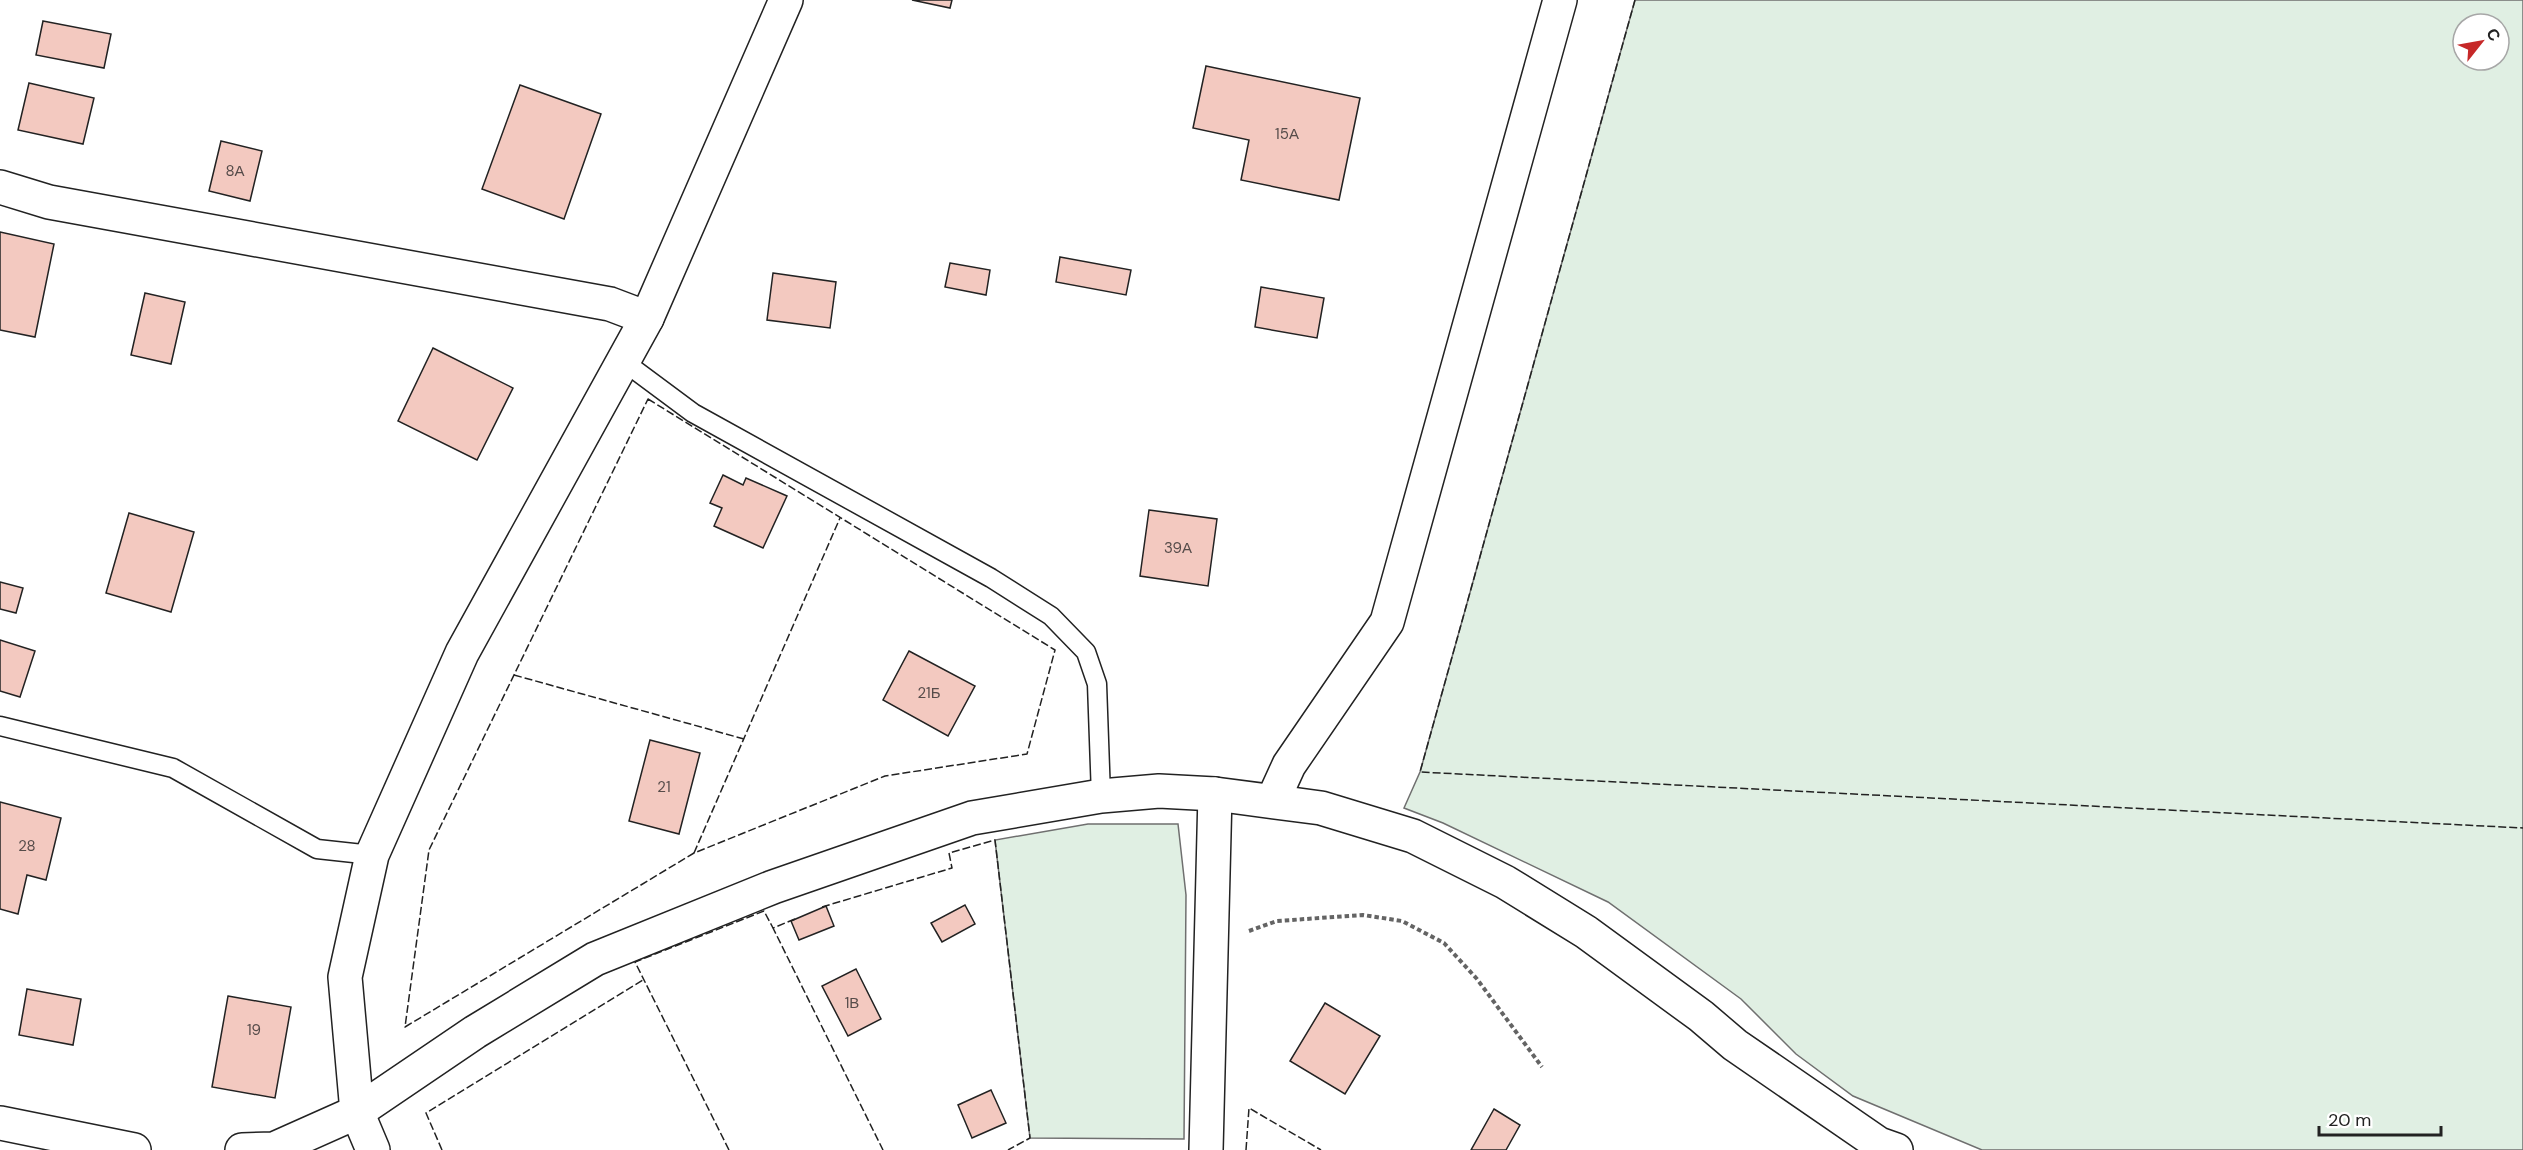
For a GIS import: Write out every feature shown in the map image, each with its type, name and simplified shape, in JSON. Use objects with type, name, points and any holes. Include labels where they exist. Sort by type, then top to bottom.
[{"type":"street","points":[[373,1150],[357,1112],[345,977],[372,855],[462,653],[647,318],[786,0]]},
{"type":"street","points":[[1273,800],[1289,765],[1387,622],[1560,0]]},
{"type":"street","points":[[0,187],[49,202],[610,304],[647,318]]},
{"type":"street","points":[[242,1150],[274,1149],[357,1112],[475,1032],[595,959],[772,887],[972,818],[1101,796],[1159,791],[1273,800],[1321,808],[1413,836],[1505,882],[1586,932],[1701,1016],[1735,1045],[1879,1144],[1896,1150]]},
{"type":"street","points":[[1206,1150],[1215,794]]},
{"type":"street","points":[[0,1123],[134,1150]]},
{"type":"lane","points":[[623,361],[693,413],[991,578],[1051,616],[1086,652],[1097,684],[1101,796]]},
{"type":"lane","points":[[0,726],[173,768],[317,849],[372,855]]},
{"type":"path","points":[[1212,945],[1277,921],[1363,915],[1402,921],[1444,943],[1477,979],[1542,1067]]},
{"type":"green space","points":[[1635,0],[2523,0],[2523,1150],[1982,1150],[1853,1096],[1796,1054],[1741,999],[1608,902],[1443,823],[1404,808],[1420,772]]},
{"type":"green space","points":[[1088,824],[1178,824],[1186,895],[1184,1139],[1030,1138],[995,840]]},
{"type":"building","points":[[912,0],[952,0],[950,8]]},
{"type":"building","points":[[43,21],[111,34],[104,68],[36,55]]},
{"type":"building","points":[[1206,66],[1360,98],[1339,200],[1241,180],[1249,140],[1193,128]]},
{"type":"building","points":[[29,83],[94,98],[83,144],[18,130]]},
{"type":"building","points":[[520,85],[601,114],[564,219],[482,189]]},
{"type":"building","points":[[221,141],[262,151],[250,201],[209,191]]},
{"type":"building","points":[[0,232],[54,244],[35,337],[0,330]]},
{"type":"building","points":[[1060,257],[1131,270],[1126,295],[1056,282]]},
{"type":"building","points":[[950,263],[990,270],[986,295],[945,287]]},
{"type":"building","points":[[773,273],[836,282],[830,328],[767,320]]},
{"type":"building","points":[[1261,287],[1324,298],[1317,338],[1255,327]]},
{"type":"building","points":[[145,293],[185,302],[171,364],[131,355]]},
{"type":"building","points":[[433,348],[513,388],[477,460],[398,421]]},
{"type":"building","points":[[723,475],[743,485],[746,478],[787,496],[763,548],[714,526],[722,508],[710,503]]},
{"type":"building","points":[[1149,510],[1217,519],[1208,586],[1140,576]]},
{"type":"building","points":[[129,513],[194,532],[171,612],[106,593]]},
{"type":"building","points":[[0,582],[23,588],[16,613],[0,609]]},
{"type":"building","points":[[0,640],[35,651],[20,697],[0,691]]},
{"type":"building","points":[[909,651],[975,686],[948,736],[883,700]]},
{"type":"building","points":[[650,740],[700,753],[679,834],[629,821]]},
{"type":"building","points":[[0,802],[61,818],[46,880],[27,875],[18,914],[0,909]]},
{"type":"building","points":[[965,905],[975,924],[942,942],[931,923]]},
{"type":"building","points":[[826,906],[834,926],[799,940],[791,921]]},
{"type":"building","points":[[856,969],[881,1019],[848,1036],[822,986]]},
{"type":"building","points":[[27,989],[81,999],[73,1045],[19,1035]]},
{"type":"building","points":[[228,996],[291,1007],[275,1098],[212,1087]]},
{"type":"building","points":[[1325,1003],[1380,1036],[1345,1094],[1290,1061]]},
{"type":"building","points":[[991,1090],[1006,1123],[972,1138],[958,1105]]},
{"type":"building","points":[[1494,1109],[1520,1125],[1506,1150],[1471,1150]]},
{"type":"fence","points":[[1635,0],[1420,772],[2523,828]]},
{"type":"fence","points":[[648,399],[1055,650],[1027,754],[885,776],[694,853],[405,1027],[429,850],[648,399]]},
{"type":"fence","points":[[694,853],[840,518]]},
{"type":"fence","points":[[514,675],[744,739]]},
{"type":"fence","points":[[822,907],[952,868],[949,853],[995,840],[1030,1138],[1008,1150]]},
{"type":"fence","points":[[729,1150],[635,962],[764,911],[773,928]]},
{"type":"fence","points":[[795,919],[773,928],[883,1150]]},
{"type":"fence","points":[[442,1150],[426,1113],[643,980]]},
{"type":"fence","points":[[1246,1150],[1249,1108],[1321,1150]]}]
